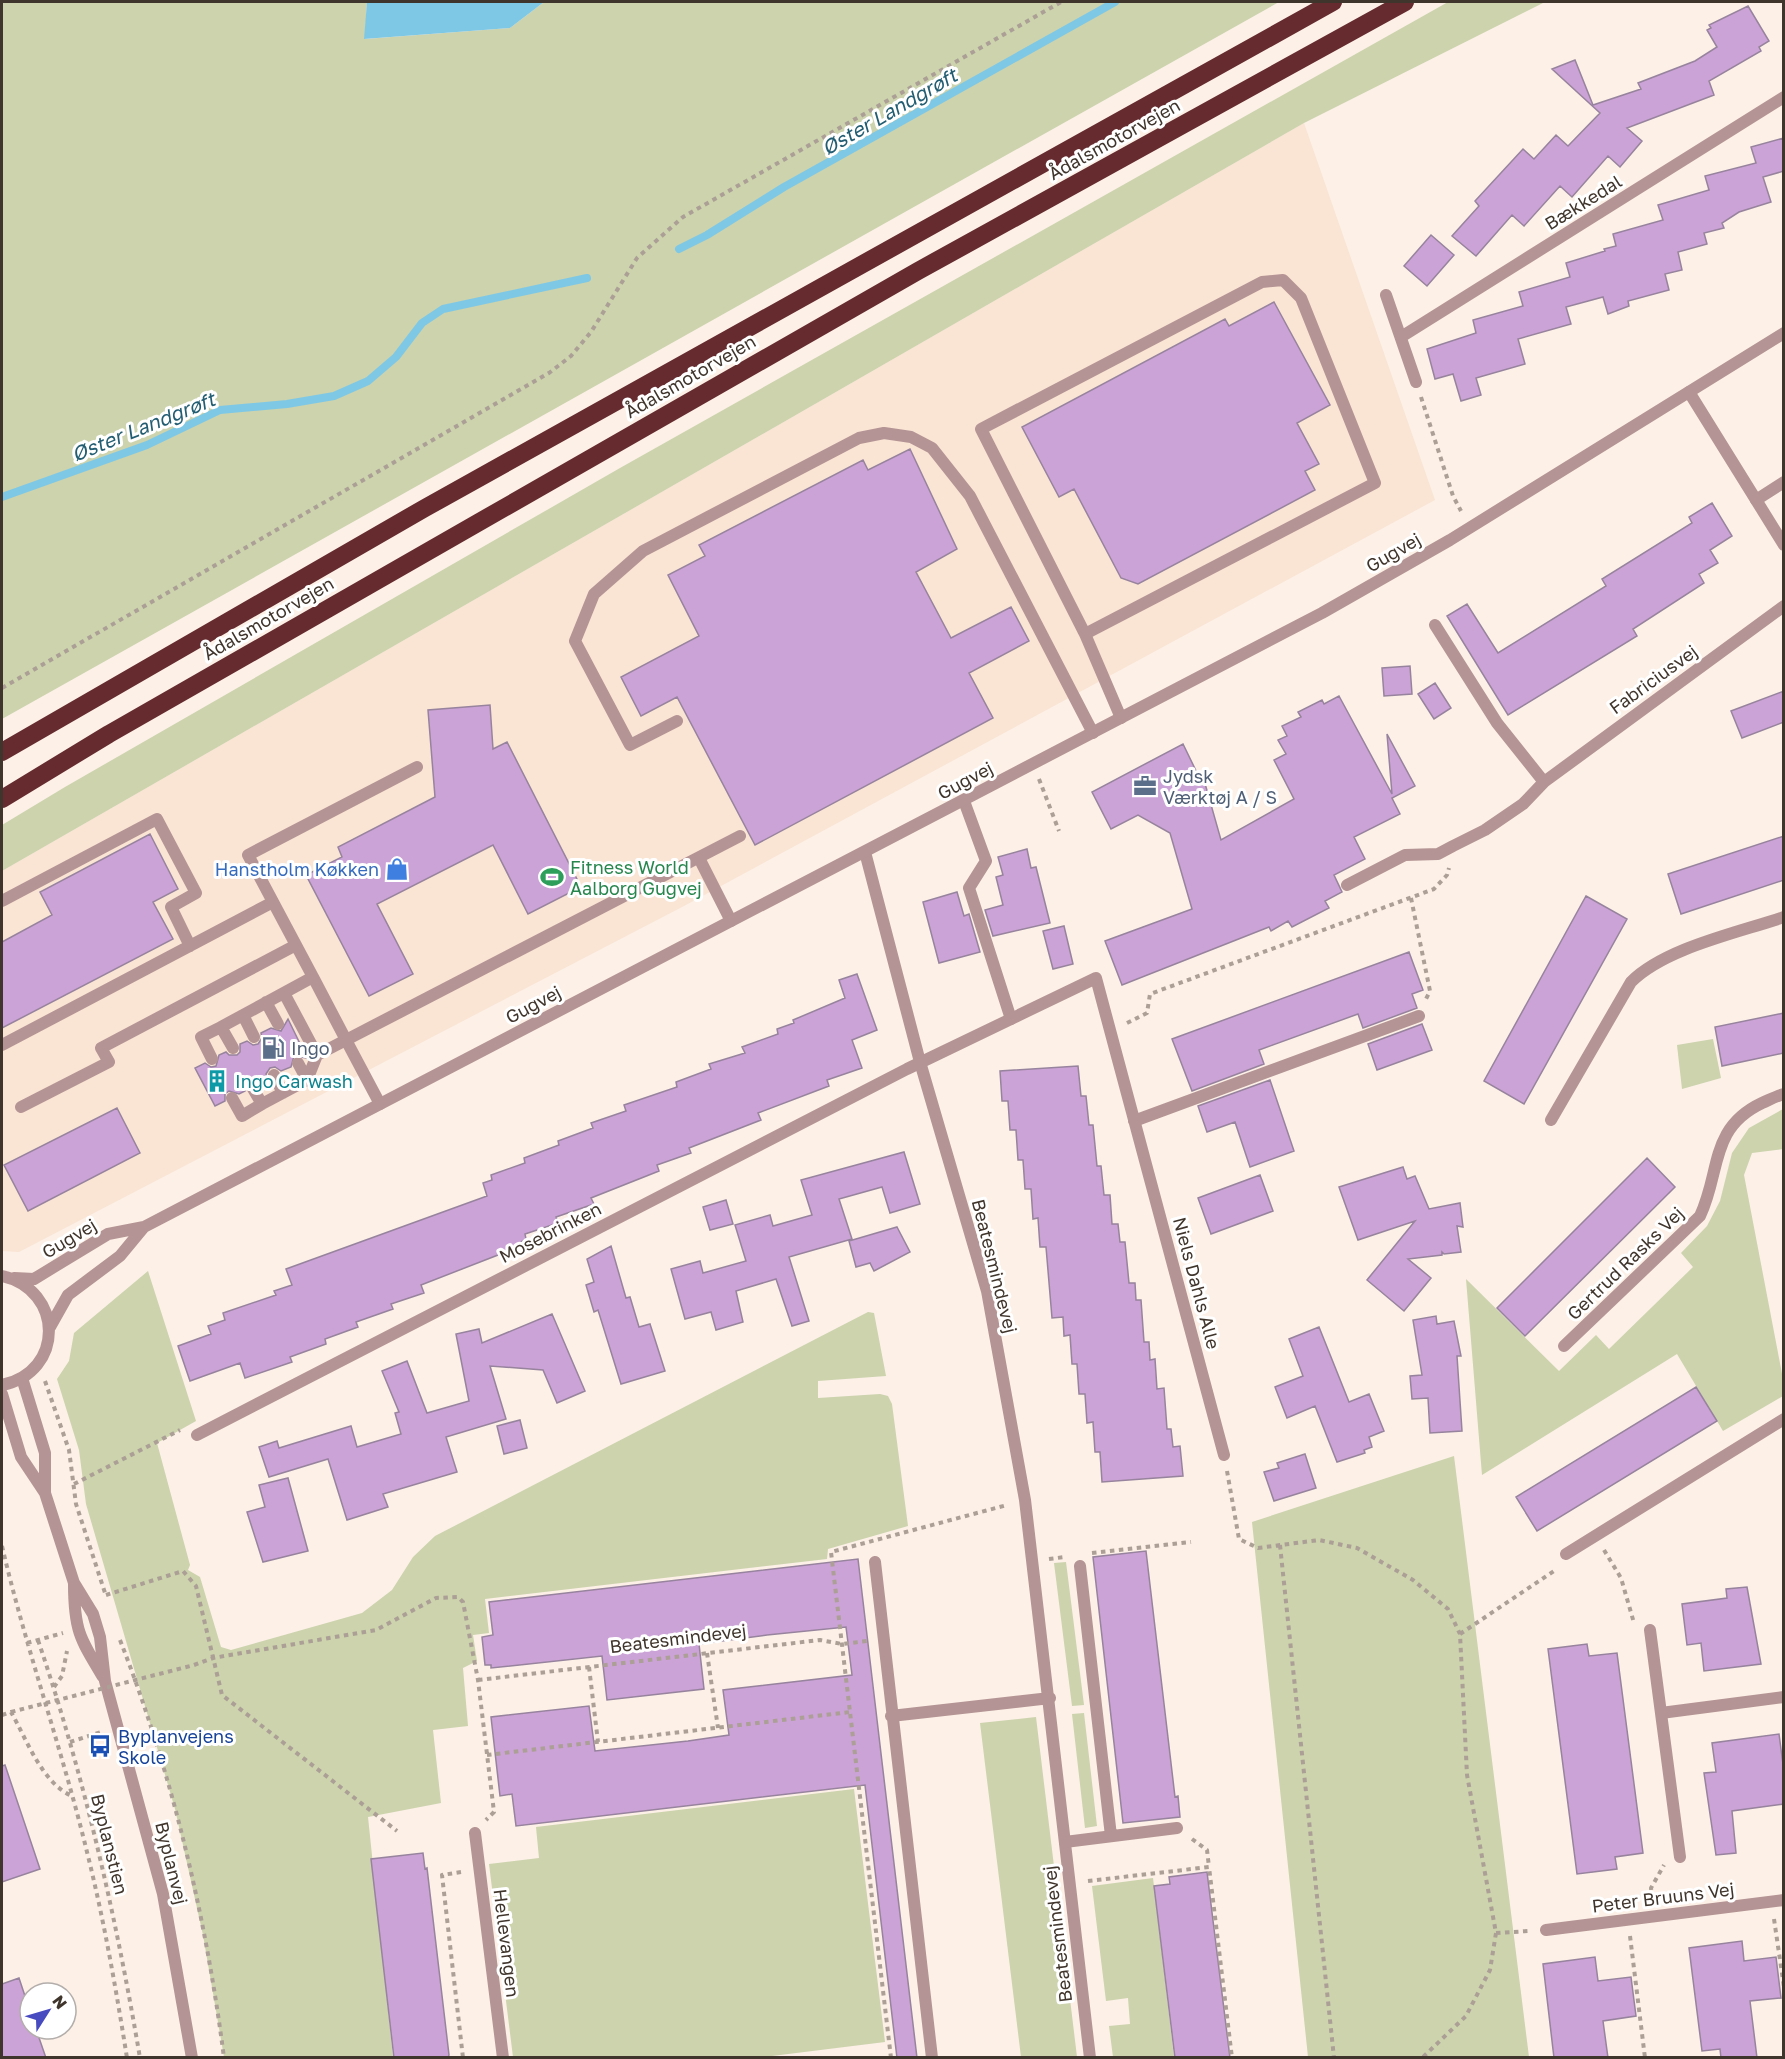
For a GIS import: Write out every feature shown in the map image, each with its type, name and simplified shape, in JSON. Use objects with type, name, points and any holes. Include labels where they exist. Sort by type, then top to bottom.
[{"type":"highway","name":"Ådalsmotorvejen","points":[[2,753],[446,496],[1333,2]]},
{"type":"highway","name":"Ådalsmotorvejen","points":[[2,799],[109,734],[887,288],[1405,2]]},
{"type":"street","name":"Bækkedal","points":[[1401,337],[1784,97]]},
{"type":"street","points":[[1085,634],[1375,483],[1301,298],[1283,280],[1262,282],[981,429],[1085,634],[1121,718]]},
{"type":"street","points":[[1386,295],[1416,382]]},
{"type":"street","name":"Gugvej","points":[[8,1277],[34,1279],[108,1234],[144,1227],[1322,613],[1471,527],[1784,333]]},
{"type":"street","points":[[1689,392],[1784,545]]},
{"type":"street","points":[[677,720],[630,745],[575,641],[594,594],[643,551],[859,438],[884,433],[911,437],[932,448],[970,496],[1093,733]]},
{"type":"street","points":[[1756,500],[1784,482]]},
{"type":"street","name":"Fabriciusvej","points":[[1347,885],[1405,855],[1438,854],[1485,830],[1524,804],[1544,782],[1784,606]]},
{"type":"street","points":[[1435,625],[1497,723],[1544,782]]},
{"type":"street","points":[[380,1104],[248,855],[417,767]]},
{"type":"street","points":[[964,801],[986,861],[969,888],[1011,1019]]},
{"type":"street","points":[[2,901],[157,819],[196,893],[171,907],[190,946]]},
{"type":"street","points":[[232,1098],[242,1116],[307,1080],[317,1055],[740,836]]},
{"type":"street","name":"Beatesmindevej","points":[[865,852],[920,1062],[987,1292],[1025,1500],[1050,1698],[1090,2058]]},
{"type":"street","points":[[699,858],[731,921]]},
{"type":"street","points":[[2,1045],[273,902]]},
{"type":"street","points":[[1551,1120],[1631,982],[1644,968],[1672,955],[1784,917]]},
{"type":"street","points":[[21,1107],[109,1062],[101,1048],[296,945]]},
{"type":"street","points":[[212,1059],[201,1037],[313,977]]},
{"type":"street","name":"Niels Dahls Alle","points":[[920,1062],[1096,978],[1224,1455]]},
{"type":"street","points":[[284,993],[317,1055]]},
{"type":"street","points":[[266,1002],[278,1024]]},
{"type":"street","points":[[243,1015],[254,1037]]},
{"type":"street","points":[[1134,1121],[1419,1016]]},
{"type":"street","points":[[221,1027],[232,1048]]},
{"type":"street","name":"Mosebrinken","points":[[197,1435],[920,1062]]},
{"type":"street","points":[[298,1063],[307,1080]]},
{"type":"street","points":[[274,1075],[283,1093]]},
{"type":"street","points":[[252,1087],[262,1104]]},
{"type":"street","name":"Gertrud Rasks Vej","points":[[1564,1346],[1700,1216],[1709,1196],[1715,1161],[1725,1134],[1748,1110],[1784,1094]]},
{"type":"street","name":"Gugvej","points":[[36,1366],[47,1348],[49,1328],[68,1295],[120,1256],[144,1227]]},
{"type":"street","points":[[8,1277],[37,1296],[45,1307],[49,1328]]},
{"type":"street","points":[[2,1385],[22,1378],[36,1366]]},
{"type":"street","name":"Byplanvej","points":[[22,1378],[45,1453],[45,1493]]},
{"type":"street","name":"Byplanvej","points":[[2,1394],[21,1457],[45,1493],[74,1583],[93,1614],[99,1632],[105,1681],[163,1894],[192,2058]]},
{"type":"street","points":[[1566,1554],[1784,1419]]},
{"type":"street","points":[[875,1562],[932,2058]]},
{"type":"street","points":[[1080,1566],[1111,1836]]},
{"type":"street","name":"Byplanvej","points":[[74,1583],[74,1618],[82,1643],[105,1681]]},
{"type":"street","points":[[1650,1630],[1680,1857]]},
{"type":"street","points":[[1661,1713],[1784,1697]]},
{"type":"street","points":[[891,1716],[1050,1698]]},
{"type":"street","points":[[1065,1842],[1177,1828]]},
{"type":"street","name":"Hellevangen","points":[[475,1833],[502,2058]]},
{"type":"street","name":"Peter Bruuns Vej","points":[[1546,1930],[1778,1901]]},
{"type":"path","points":[[2,688],[549,373],[571,356],[591,332],[637,258],[683,217],[1061,2]]},
{"type":"path","points":[[1416,382],[1453,496],[1471,527]]},
{"type":"path","points":[[1033,764],[1059,831]]},
{"type":"path","points":[[1110,1030],[1147,1013],[1150,994],[1434,889],[1447,875],[1454,846]]},
{"type":"path","points":[[1411,898],[1430,991],[1419,1016]]},
{"type":"path","points":[[36,1366],[47,1383],[69,1450],[76,1504],[108,1604]]},
{"type":"path","points":[[74,1484],[196,1421],[197,1435]]},
{"type":"path","points":[[1224,1455],[1239,1539],[1258,1548],[1319,1540],[1357,1548],[1422,1587],[1448,1609],[1460,1634],[1467,1775],[1497,1934],[1490,1970],[1466,2016],[1422,2058]]},
{"type":"path","points":[[891,2058],[831,1552],[1025,1500]]},
{"type":"path","points":[[1596,1536],[1621,1578],[1635,1627],[1650,1630]]},
{"type":"path","points":[[1080,1566],[1090,1554],[1191,1542]]},
{"type":"path","points":[[1280,1545],[1335,2058]]},
{"type":"path","points":[[2,1546],[19,1617],[72,1797],[111,1961],[128,2058]]},
{"type":"path","points":[[1460,1634],[1562,1565],[1566,1554]]},
{"type":"path","points":[[106,1595],[183,1571],[196,1586],[222,1695],[397,1831]]},
{"type":"path","points":[[2,1715],[194,1665],[213,1658],[376,1630],[436,1598],[458,1598],[463,1602],[478,1680],[494,1812],[475,1833]]},
{"type":"path","points":[[54,1687],[62,1676],[69,1640],[78,1630]]},
{"type":"path","points":[[117,1632],[146,1706],[175,1809],[203,1935],[224,2058]]},
{"type":"path","name":"Byplanstien","points":[[39,1640],[70,1742],[99,1853],[127,1980],[140,2058]]},
{"type":"path","name":"Beatesmindevej","points":[[478,1680],[820,1640],[842,1644],[883,1640]]},
{"type":"path","points":[[707,1653],[717,1728]]},
{"type":"path","points":[[589,1667],[598,1742]]},
{"type":"path","points":[[11,1712],[46,1774],[61,1791],[72,1797]]},
{"type":"path","points":[[487,1755],[850,1712]]},
{"type":"path","points":[[70,1742],[103,1732]]},
{"type":"path","points":[[1208,1850],[1232,2058]]},
{"type":"path","points":[[1653,1916],[1651,1888],[1666,1862],[1680,1857]]},
{"type":"path","points":[[1069,1883],[1209,1867]]},
{"type":"path","points":[[463,2058],[442,1875],[479,1870]]},
{"type":"path","points":[[1778,1901],[1784,1987]]},
{"type":"path","points":[[1628,1920],[1645,2058]]},
{"type":"path","points":[[1497,1934],[1546,1930]]},
{"type":"shaded area","points":[[1304,123],[1435,500],[684,906],[19,1252],[2,1251],[2,871]]},
{"type":"green space","points":[[2,2],[367,2],[365,39],[510,28],[544,2],[1279,2],[2,719]]},
{"type":"green space","points":[[1448,2],[1545,2],[1304,123],[2,871],[2,825],[65,787],[620,468]]},
{"type":"green space","points":[[1713,1039],[1721,1078],[1682,1089],[1677,1045]]},
{"type":"green space","points":[[1783,1109],[1783,1149],[1752,1153],[1744,1175],[1783,1379],[1783,1396],[1723,1431],[1677,1354],[1482,1475],[1466,1279],[1559,1371],[1596,1335],[1609,1349],[1693,1267],[1681,1253],[1707,1226],[1720,1201],[1732,1153],[1749,1128]]},
{"type":"green space","points":[[148,1271],[196,1421],[157,1443],[190,1565],[188,1570],[200,1577],[221,1647],[231,1650],[362,1613],[392,1590],[413,1557],[435,1536],[868,1312],[874,1313],[886,1376],[818,1381],[818,1398],[880,1394],[888,1396],[892,1404],[908,1526],[828,1549],[827,1559],[485,1599],[489,1633],[473,1635],[477,1661],[463,1668],[468,1726],[433,1730],[441,1803],[368,1817],[393,2057],[224,2057],[203,1935],[175,1809],[86,1504],[79,1450],[57,1379],[69,1361],[74,1333]]},
{"type":"green space","points":[[1454,1456],[1529,2057],[1308,2057],[1252,1522]]},
{"type":"green space","points":[[1066,1562],[1084,1705],[1072,1706],[1054,1563]]},
{"type":"green space","points":[[1084,1713],[1097,1826],[1085,1828],[1072,1714]]},
{"type":"green space","points":[[1036,1717],[1077,2057],[1021,2057],[980,1723]]},
{"type":"green space","points":[[854,1789],[885,2042],[755,2058],[513,2057],[489,1864],[539,1858],[536,1827]]},
{"type":"green space","points":[[1153,1878],[1174,2057],[1113,2057],[1109,2026],[1130,2024],[1128,1998],[1106,2001],[1092,1886]]},
{"type":"water","points":[[367,2],[544,2],[510,28],[364,39]]},
{"type":"building","points":[[1748,6],[1769,41],[1759,47],[1761,51],[1709,81],[1714,95],[1627,128],[1642,141],[1620,167],[1608,156],[1572,197],[1560,186],[1524,226],[1512,215],[1476,256],[1452,236],[1479,206],[1475,201],[1523,149],[1534,159],[1556,135],[1568,146],[1600,113],[1552,69],[1575,60],[1593,105],[1641,89],[1638,83],[1695,61],[1717,47],[1707,30],[1711,28],[1709,25]]},
{"type":"building","points":[[1784,138],[1784,171],[1763,177],[1771,202],[1739,212],[1722,223],[1724,228],[1704,233],[1707,244],[1678,252],[1682,270],[1665,274],[1669,290],[1628,301],[1629,306],[1608,314],[1603,297],[1566,307],[1571,324],[1518,339],[1525,364],[1476,378],[1481,395],[1461,401],[1453,374],[1435,379],[1427,349],[1476,333],[1473,320],[1523,306],[1519,292],[1570,277],[1566,263],[1616,246],[1613,234],[1663,220],[1658,205],[1709,190],[1705,176],[1756,163],[1751,147]]},
{"type":"building","points":[[1431,235],[1454,255],[1427,286],[1404,266]]},
{"type":"building","points":[[1274,302],[1330,405],[1297,423],[1319,464],[1305,471],[1315,490],[1138,584],[1121,578],[1074,489],[1059,497],[1022,427],[1225,319],[1229,326]]},
{"type":"building","points":[[910,449],[957,549],[916,572],[951,638],[1011,607],[1029,641],[969,673],[993,718],[755,845],[677,697],[641,716],[621,677],[699,636],[668,575],[705,556],[699,545],[863,460],[868,470]]},
{"type":"building","points":[[1712,503],[1732,536],[1710,550],[1718,563],[1699,574],[1704,583],[1633,629],[1637,636],[1508,715],[1447,616],[1467,604],[1498,653],[1606,586],[1602,579],[1692,523],[1689,517]]},
{"type":"building","points":[[1410,666],[1412,694],[1384,696],[1382,668]]},
{"type":"building","points":[[1435,683],[1451,708],[1434,719],[1418,694]]},
{"type":"building","points":[[1784,691],[1784,722],[1742,738],[1731,711]]},
{"type":"building","points":[[1339,696],[1392,794],[1387,734],[1415,786],[1392,798],[1400,814],[1354,837],[1365,859],[1334,875],[1342,892],[1325,901],[1329,908],[1292,927],[1288,921],[1271,931],[1269,927],[1122,985],[1105,941],[1192,909],[1170,833],[1138,815],[1111,829],[1092,792],[1183,744],[1201,781],[1204,780],[1221,840],[1294,799],[1274,760],[1286,754],[1278,740],[1287,736],[1282,726],[1301,717],[1298,712],[1322,700],[1324,704]]},
{"type":"building","points":[[490,705],[493,749],[507,742],[581,887],[528,914],[493,845],[377,904],[413,974],[369,996],[306,875],[342,857],[338,847],[435,797],[428,710]]},
{"type":"building","points":[[150,834],[178,889],[153,902],[173,939],[2,1028],[2,942],[52,915],[40,892]]},
{"type":"building","points":[[1784,836],[1784,880],[1681,914],[1668,874]]},
{"type":"building","points":[[1027,849],[1031,868],[1036,867],[1050,923],[993,936],[985,910],[1003,905],[996,877],[1003,875],[998,857]]},
{"type":"building","points":[[957,892],[964,916],[969,914],[980,952],[939,963],[923,902]]},
{"type":"building","points":[[1586,896],[1627,919],[1524,1104],[1484,1081]]},
{"type":"building","points":[[1064,926],[1073,964],[1053,969],[1043,931]]},
{"type":"building","points":[[1409,952],[1423,990],[1412,994],[1417,1008],[1363,1028],[1358,1014],[1259,1050],[1264,1064],[1192,1091],[1172,1039]]},
{"type":"building","points":[[857,974],[877,1030],[852,1040],[862,1068],[827,1080],[829,1086],[758,1113],[761,1120],[689,1148],[691,1153],[657,1165],[659,1171],[591,1198],[594,1204],[556,1217],[558,1223],[525,1234],[526,1239],[498,1255],[421,1285],[424,1293],[391,1304],[393,1309],[356,1322],[358,1327],[325,1339],[326,1344],[290,1357],[292,1362],[245,1378],[240,1363],[190,1381],[178,1346],[211,1334],[208,1326],[225,1320],[223,1313],[276,1295],[274,1291],[292,1285],[286,1269],[487,1196],[483,1183],[492,1180],[491,1175],[525,1163],[524,1158],[559,1145],[558,1141],[593,1128],[591,1123],[626,1111],[624,1105],[677,1087],[676,1082],[711,1069],[709,1064],[745,1053],[742,1047],[778,1034],[777,1029],[794,1023],[793,1020],[845,998],[839,980]]},
{"type":"building","points":[[1784,1013],[1784,1053],[1722,1066],[1715,1027]]},
{"type":"building","points":[[288,1019],[307,1058],[294,1056],[291,1067],[281,1071],[275,1067],[270,1068],[266,1074],[267,1079],[259,1083],[256,1080],[248,1080],[245,1083],[245,1091],[239,1094],[229,1091],[225,1094],[225,1101],[215,1106],[195,1068],[205,1063],[211,1067],[216,1066],[219,1055],[226,1052],[229,1055],[237,1055],[240,1052],[240,1044],[247,1041],[253,1045],[258,1044],[262,1038],[261,1033],[271,1028],[281,1031]]},
{"type":"building","points":[[1422,1024],[1432,1050],[1377,1070],[1368,1044]]},
{"type":"building","points":[[1078,1066],[1081,1096],[1086,1096],[1089,1125],[1093,1125],[1097,1166],[1101,1166],[1104,1195],[1110,1195],[1112,1224],[1118,1224],[1120,1242],[1125,1242],[1129,1283],[1135,1283],[1136,1300],[1141,1300],[1144,1342],[1149,1342],[1150,1360],[1155,1359],[1157,1389],[1164,1388],[1167,1429],[1171,1429],[1173,1447],[1180,1446],[1183,1476],[1102,1482],[1100,1452],[1095,1452],[1093,1422],[1087,1423],[1085,1394],[1079,1394],[1077,1364],[1072,1364],[1070,1335],[1064,1336],[1063,1317],[1052,1318],[1046,1247],[1040,1247],[1038,1218],[1033,1219],[1031,1189],[1025,1189],[1023,1160],[1018,1160],[1016,1130],[1010,1130],[1008,1101],[1002,1101],[1000,1071]]},
{"type":"building","points":[[1270,1080],[1294,1151],[1250,1167],[1235,1122],[1207,1132],[1198,1106]]},
{"type":"building","points":[[117,1108],[140,1153],[28,1211],[4,1165]]},
{"type":"building","points":[[904,1152],[920,1204],[890,1213],[882,1187],[839,1199],[852,1239],[789,1257],[809,1321],[792,1326],[776,1279],[736,1291],[743,1322],[716,1330],[711,1312],[685,1319],[671,1269],[700,1261],[703,1273],[746,1261],[735,1225],[770,1215],[773,1226],[812,1215],[801,1180]]},
{"type":"building","points":[[1647,1158],[1675,1187],[1525,1336],[1497,1308]]},
{"type":"building","points":[[1403,1167],[1407,1179],[1415,1176],[1429,1209],[1460,1203],[1463,1227],[1457,1226],[1461,1252],[1444,1254],[1442,1252],[1442,1255],[1408,1259],[1431,1278],[1404,1311],[1367,1280],[1415,1221],[1358,1240],[1339,1187]]},
{"type":"building","points":[[1260,1175],[1273,1211],[1211,1234],[1198,1198]]},
{"type":"building","points":[[726,1200],[733,1224],[710,1230],[703,1207]]},
{"type":"building","points":[[897,1227],[910,1252],[874,1271],[870,1263],[856,1267],[849,1241]]},
{"type":"building","points":[[611,1246],[626,1298],[630,1297],[639,1327],[650,1324],[665,1371],[621,1384],[598,1310],[594,1312],[586,1285],[594,1282],[587,1259]]},
{"type":"building","points":[[552,1314],[585,1391],[557,1403],[543,1370],[490,1366],[506,1419],[446,1437],[457,1472],[383,1494],[388,1507],[347,1520],[328,1459],[269,1477],[259,1447],[277,1441],[279,1448],[351,1426],[357,1447],[401,1434],[395,1413],[399,1412],[382,1371],[407,1361],[427,1413],[469,1401],[456,1334],[479,1329],[482,1343]]},
{"type":"building","points":[[1436,1316],[1437,1324],[1454,1321],[1461,1356],[1457,1356],[1462,1431],[1430,1433],[1428,1398],[1412,1399],[1410,1376],[1422,1375],[1413,1320]]},
{"type":"building","points":[[1319,1327],[1349,1402],[1369,1394],[1384,1431],[1369,1437],[1372,1447],[1364,1450],[1365,1453],[1337,1462],[1315,1406],[1287,1418],[1275,1387],[1303,1376],[1289,1339]]},
{"type":"building","points":[[1696,1387],[1717,1421],[1537,1531],[1516,1497]]},
{"type":"building","points":[[520,1420],[527,1448],[504,1454],[497,1426]]},
{"type":"building","points":[[1305,1454],[1316,1488],[1274,1501],[1264,1472],[1279,1468],[1277,1463]]},
{"type":"building","points":[[288,1478],[308,1551],[263,1562],[247,1512],[265,1507],[259,1485]]},
{"type":"building","points":[[1146,1551],[1175,1797],[1178,1796],[1180,1817],[1123,1823],[1093,1557]]},
{"type":"building","points":[[858,1559],[917,2058],[897,2058],[865,1785],[516,1826],[512,1794],[500,1796],[491,1717],[589,1706],[595,1751],[688,1741],[729,1735],[723,1690],[852,1675],[846,1627],[767,1635],[699,1644],[704,1689],[607,1700],[602,1656],[491,1668],[491,1665],[485,1665],[482,1637],[493,1635],[489,1602]]},
{"type":"building","points":[[1747,1587],[1761,1664],[1704,1671],[1701,1643],[1687,1645],[1682,1604],[1727,1598],[1726,1589]]},
{"type":"building","points":[[1587,1644],[1589,1656],[1617,1653],[1643,1853],[1615,1857],[1617,1869],[1577,1874],[1548,1649]]},
{"type":"building","points":[[1779,1734],[1784,1772],[1784,1804],[1732,1811],[1736,1853],[1716,1855],[1704,1773],[1716,1772],[1712,1743]]},
{"type":"building","points":[[5,1765],[40,1869],[2,1882],[2,1766]]},
{"type":"building","points":[[423,1853],[425,1869],[427,1868],[449,2055],[448,2058],[394,2058],[371,1859]]},
{"type":"building","points":[[1207,1872],[1230,2058],[1175,2058],[1154,1886],[1170,1884],[1169,1877]]},
{"type":"building","points":[[1742,1941],[1744,1961],[1776,1957],[1781,1998],[1750,2001],[1757,2058],[1721,2058],[1720,2049],[1702,2051],[1689,1948]]},
{"type":"building","points":[[1595,1957],[1598,1981],[1631,1977],[1636,2016],[1603,2021],[1608,2058],[1554,2058],[1543,1964]]},
{"type":"building","points":[[19,1978],[18,2041],[40,2041],[46,2058],[2,2058],[2,1984]]},
{"type":"waterway","name":"Øster Landgrøft","points":[[679,249],[707,235],[784,187],[1115,2]]},
{"type":"waterway","name":"Øster Landgrøft","points":[[2,497],[147,445],[220,410],[287,404],[334,396],[368,381],[396,357],[422,323],[443,309],[587,278]]},
{"type":"place","name":"Jydsk Værktøj A / S","points":[[1145,786]]},
{"type":"place","name":"Hanstholm Køkken","points":[[397,869]]},
{"type":"place","name":"Fitness World Aalborg Gugvej","points":[[552,877]]},
{"type":"place","name":"Ingo","points":[[273,1048]]},
{"type":"place","name":"Ingo Carwash","points":[[217,1081]]},
{"type":"place","name":"Byplanvejens Skole","points":[[100,1746]]}]
